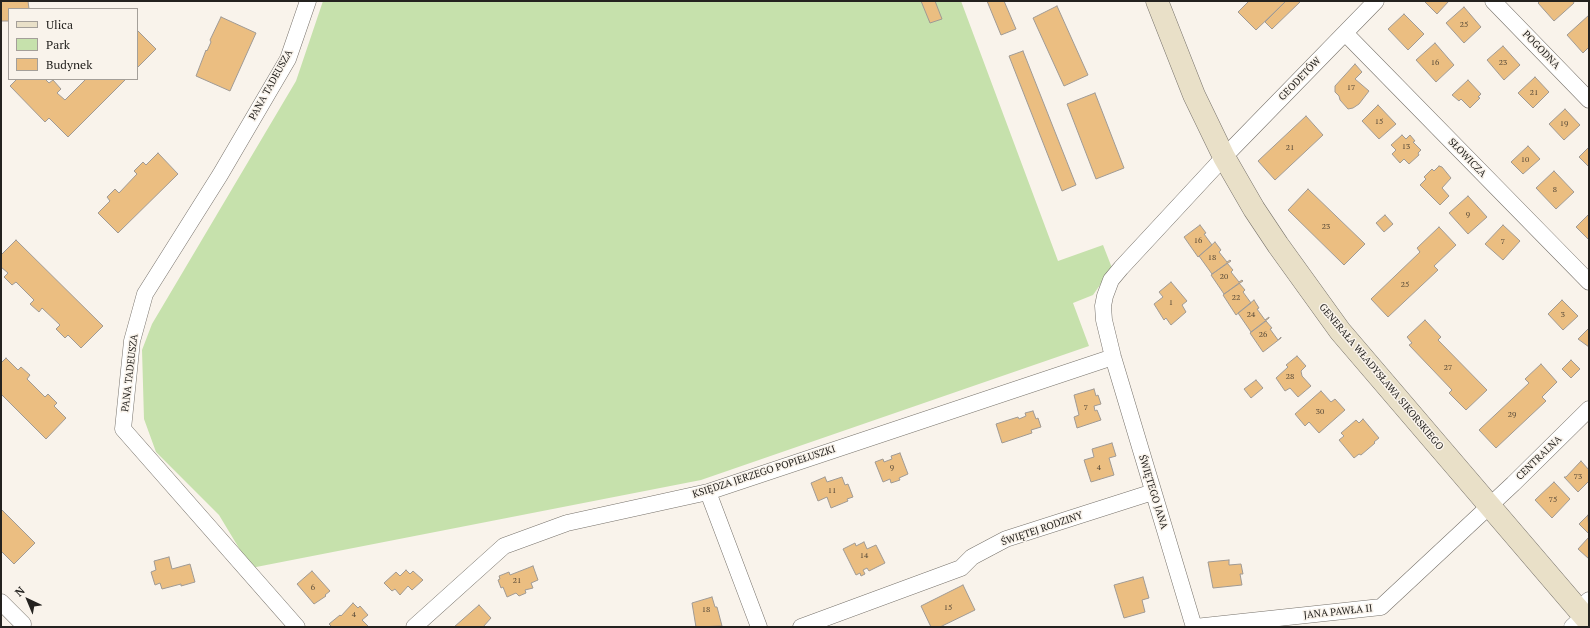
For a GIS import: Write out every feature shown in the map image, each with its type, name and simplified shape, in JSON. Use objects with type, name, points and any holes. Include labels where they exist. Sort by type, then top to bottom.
[{"type":"street","name":"PANA TADEUSZA","points":[[297,627],[123,429],[132,341],[145,294],[220,175],[288,59],[308,1]]},
{"type":"street","name":"GENERAŁA WŁADYSŁAWA SIKORSKIEGO","points":[[1156,1],[1194,95],[1224,157],[1254,209],[1311,292],[1336,326],[1582,615]]},
{"type":"street","name":"GEODETÓW","points":[[1113,357],[1104,320],[1103,306],[1111,280],[1224,157],[1376,1]]},
{"type":"street","name":"POGODNA","points":[[1493,1],[1589,100]]},
{"type":"street","name":"SŁOWICZA","points":[[1345,33],[1589,282]]},
{"type":"street","name":"KSIĘDZA JERZEGO POPIEŁUSZKI","points":[[414,627],[504,546],[567,523],[708,492],[1113,357]]},
{"type":"street","name":"ŚWIĘTEGO JANA","points":[[1113,357],[1194,627]]},
{"type":"street","name":"CENTRALNA","points":[[1489,506],[1589,409]]},
{"type":"street","points":[[708,492],[759,627]]},
{"type":"street","name":"ŚWIĘTEJ RODZINY","points":[[801,627],[961,568],[972,557],[1006,539],[1153,492]]},
{"type":"street","name":"JANA PAWŁA II","points":[[1194,627],[1381,607],[1489,506]]},
{"type":"street","points":[[1,602],[23,624]]},
{"type":"green space","points":[[323,1],[961,1],[1058,261],[1103,245],[1112,268],[1093,295],[1073,303],[1089,346],[701,480],[251,568],[219,515],[156,452],[144,419],[142,350],[152,324],[296,81]]},
{"type":"building","points":[[1,1],[28,1],[29,8],[8,8],[8,21],[1,21]]},
{"type":"building","points":[[921,1],[935,1],[942,19],[930,23]]},
{"type":"building","points":[[987,1],[1004,1],[1016,29],[1001,35]]},
{"type":"building","points":[[1249,1],[1286,1],[1256,30],[1238,12]]},
{"type":"building","points":[[1286,1],[1301,1],[1272,29],[1265,22]]},
{"type":"building","points":[[1424,1],[1449,1],[1437,14]]},
{"type":"building","points":[[1540,1],[1573,1],[1574,3],[1554,21],[1538,3]]},
{"type":"building","points":[[1057,6],[1088,75],[1064,86],[1033,18]]},
{"type":"building","points":[[1464,7],[1481,27],[1464,43],[1446,23]]},
{"type":"building","points":[[1404,14],[1424,34],[1408,50],[1388,29]]},
{"type":"building","points":[[1589,15],[1589,47],[1583,53],[1567,35]]},
{"type":"building","points":[[221,17],[256,33],[230,91],[196,76]]},
{"type":"building","points":[[138,31],[156,49],[138,67]]},
{"type":"building","points":[[1435,43],[1454,65],[1436,82],[1416,60]]},
{"type":"building","points":[[1503,46],[1520,65],[1504,80],[1487,60]]},
{"type":"building","points":[[1023,51],[1076,185],[1062,191],[1009,56]]},
{"type":"building","points":[[1355,64],[1362,72],[1355,79],[1369,91],[1359,104],[1348,109],[1335,92],[1335,86]]},
{"type":"building","points":[[1535,77],[1549,92],[1533,108],[1518,93]]},
{"type":"building","points":[[16,80],[46,80],[49,83],[53,80],[61,89],[57,93],[65,100],[85,80],[125,80],[68,137],[49,118],[45,122],[10,86]]},
{"type":"building","points":[[1468,80],[1481,94],[1478,97],[1480,98],[1470,108],[1461,99],[1459,101],[1452,95]]},
{"type":"building","points":[[1095,93],[1124,168],[1096,179],[1067,104]]},
{"type":"building","points":[[1378,105],[1396,124],[1379,139],[1362,121]]},
{"type":"building","points":[[1565,109],[1580,125],[1564,140],[1549,124]]},
{"type":"building","points":[[1306,116],[1323,135],[1275,180],[1258,161]]},
{"type":"building","points":[[1402,135],[1406,139],[1410,135],[1415,141],[1413,142],[1421,150],[1418,153],[1419,155],[1409,164],[1404,159],[1400,163],[1392,154],[1396,150],[1391,145]]},
{"type":"building","points":[[1528,146],[1540,159],[1523,174],[1511,162]]},
{"type":"building","points":[[1589,147],[1589,167],[1579,157]]},
{"type":"building","points":[[158,153],[178,174],[118,233],[98,213],[110,201],[107,197],[115,189],[119,193],[137,174],[134,171],[143,162],[146,165]]},
{"type":"building","points":[[1439,166],[1442,167],[1451,178],[1442,188],[1449,196],[1440,205],[1420,185],[1426,179],[1424,177],[1432,169],[1434,171]]},
{"type":"building","points":[[1554,171],[1574,192],[1556,209],[1536,188]]},
{"type":"building","points":[[1308,189],[1365,244],[1344,265],[1288,210]]},
{"type":"building","points":[[1468,196],[1487,217],[1468,234],[1449,213]]},
{"type":"building","points":[[1589,214],[1589,240],[1576,227]]},
{"type":"building","points":[[1385,215],[1393,224],[1384,232],[1376,223]]},
{"type":"building","points":[[1200,225],[1206,233],[1204,234],[1212,245],[1198,257],[1184,237]]},
{"type":"building","points":[[1503,225],[1520,241],[1503,260],[1485,244]]},
{"type":"building","points":[[1439,227],[1456,245],[1434,266],[1438,270],[1388,317],[1371,299],[1420,252],[1417,248]]},
{"type":"building","points":[[16,240],[103,326],[81,348],[68,335],[65,338],[56,329],[60,325],[42,308],[39,312],[30,304],[34,300],[16,282],[12,285],[4,277],[8,273],[1,267],[1,255]]},
{"type":"building","points":[[1215,242],[1221,250],[1219,252],[1227,262],[1230,260],[1231,261],[1212,274],[1199,256]]},
{"type":"building","points":[[1227,263],[1233,270],[1231,272],[1239,282],[1242,280],[1243,281],[1224,294],[1211,275]]},
{"type":"building","points":[[1171,282],[1187,301],[1182,305],[1186,312],[1171,325],[1166,318],[1164,320],[1154,304],[1163,297],[1159,292]]},
{"type":"building","points":[[1239,283],[1245,290],[1243,292],[1251,303],[1236,315],[1223,295]]},
{"type":"building","points":[[1254,300],[1259,308],[1257,309],[1265,320],[1269,318],[1251,332],[1238,313]]},
{"type":"building","points":[[1562,300],[1578,316],[1563,330],[1548,314]]},
{"type":"building","points":[[1425,320],[1441,337],[1438,340],[1487,390],[1466,410],[1449,393],[1452,390],[1409,345],[1412,343],[1407,337]]},
{"type":"building","points":[[1266,321],[1272,328],[1270,329],[1278,340],[1281,338],[1263,352],[1250,333]]},
{"type":"building","points":[[1589,328],[1589,347],[1578,339]]},
{"type":"building","points":[[1297,356],[1306,366],[1301,371],[1302,376],[1311,386],[1298,397],[1290,388],[1285,391],[1276,378],[1288,367],[1286,365]]},
{"type":"building","points":[[6,358],[18,370],[21,367],[30,375],[27,379],[45,397],[48,394],[57,403],[54,406],[66,418],[46,439],[1,394],[1,363]]},
{"type":"building","points":[[1571,360],[1580,369],[1571,378],[1562,369]]},
{"type":"building","points":[[1541,364],[1557,382],[1542,397],[1546,401],[1496,448],[1479,430],[1529,383],[1525,379]]},
{"type":"building","points":[[1256,380],[1263,388],[1251,398],[1244,389]]},
{"type":"building","points":[[1094,389],[1101,404],[1094,406],[1095,411],[1097,410],[1101,420],[1077,428],[1074,417],[1079,415],[1074,395]]},
{"type":"building","points":[[1321,391],[1331,402],[1335,399],[1345,410],[1319,433],[1309,422],[1305,426],[1295,414]]},
{"type":"building","points":[[1033,411],[1036,419],[1038,418],[1041,427],[1031,430],[1032,433],[1002,443],[996,424],[1018,417],[1019,419],[1026,416],[1025,413]]},
{"type":"building","points":[[1363,419],[1379,438],[1361,455],[1359,454],[1354,458],[1339,440],[1344,436],[1341,433],[1356,420],[1359,423]]},
{"type":"building","points":[[1112,443],[1116,456],[1109,458],[1114,475],[1091,482],[1084,460],[1094,457],[1092,449]]},
{"type":"building","points":[[900,453],[908,474],[899,478],[900,480],[891,483],[890,479],[883,482],[875,462],[883,459],[884,462],[892,459],[891,456]]},
{"type":"building","points":[[1581,461],[1589,470],[1589,481],[1578,492],[1564,477],[1566,477]]},
{"type":"building","points":[[825,477],[827,482],[842,477],[845,485],[848,484],[853,497],[847,499],[848,501],[831,508],[827,497],[818,501],[811,483]]},
{"type":"building","points":[[1554,482],[1570,499],[1552,518],[1535,500]]},
{"type":"building","points":[[1,509],[35,543],[14,564],[2,552],[1,553]]},
{"type":"building","points":[[1588,515],[1589,532],[1588,533],[1579,524]]},
{"type":"building","points":[[1589,537],[1589,559],[1578,549]]},
{"type":"building","points":[[864,542],[867,549],[876,545],[885,563],[869,571],[867,568],[863,570],[865,574],[861,576],[860,573],[856,575],[843,549],[855,543],[856,546]]},
{"type":"building","points":[[169,557],[172,569],[190,564],[195,582],[162,589],[160,583],[155,585],[151,572],[156,570],[154,561]]},
{"type":"building","points":[[1229,560],[1229,565],[1241,564],[1243,574],[1240,574],[1242,585],[1213,588],[1208,562]]},
{"type":"building","points":[[533,566],[538,580],[531,583],[533,588],[525,590],[526,593],[519,596],[516,593],[507,597],[503,587],[501,588],[498,580],[500,579],[499,576],[509,572],[510,575]]},
{"type":"building","points":[[406,570],[410,574],[413,571],[423,580],[412,590],[408,586],[400,595],[395,589],[392,591],[384,583],[396,572],[400,576]]},
{"type":"building","points":[[312,571],[330,591],[325,595],[326,596],[314,604],[297,584]]},
{"type":"building","points":[[1143,577],[1149,598],[1142,600],[1145,612],[1124,618],[1114,585]]},
{"type":"building","points":[[963,585],[975,610],[940,627],[931,627],[921,606]]},
{"type":"building","points":[[712,597],[715,607],[717,607],[722,626],[696,627],[692,603]]},
{"type":"building","points":[[353,603],[358,608],[360,606],[368,615],[362,620],[369,627],[332,627],[329,624],[340,615],[341,616]]},
{"type":"building","points":[[479,605],[491,618],[483,627],[454,627]]}]
